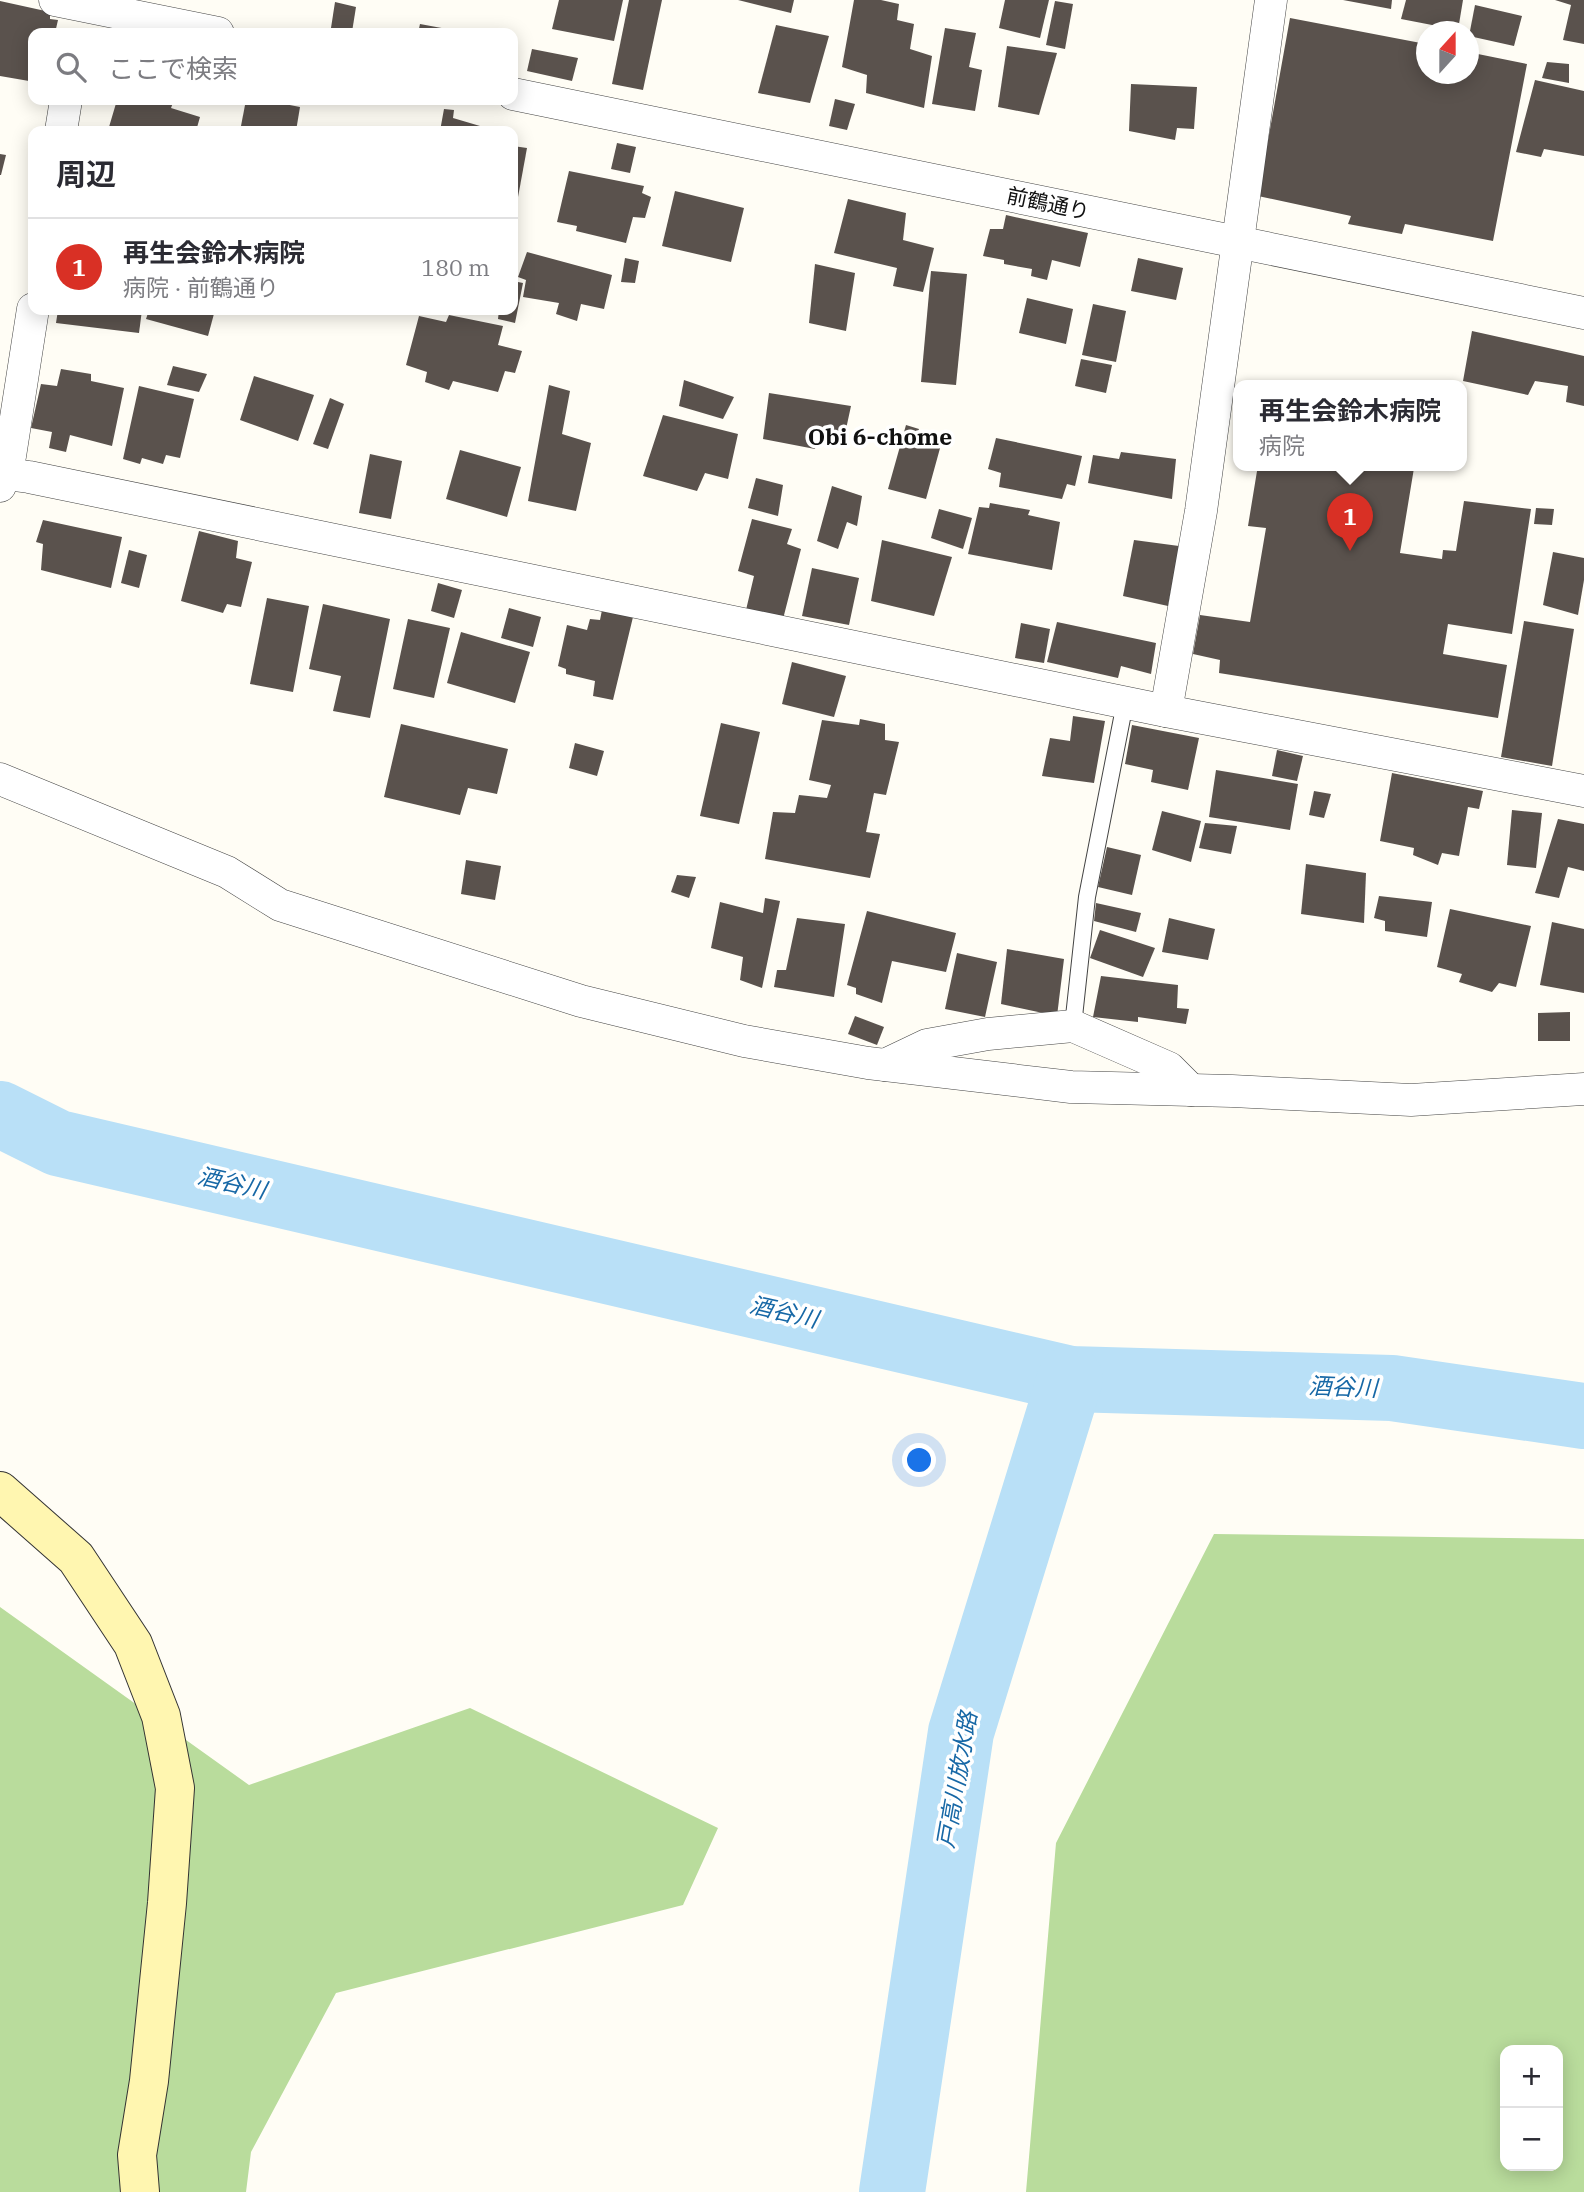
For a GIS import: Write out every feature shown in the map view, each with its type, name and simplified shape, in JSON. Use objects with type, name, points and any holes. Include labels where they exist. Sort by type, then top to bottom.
[{"type":"street","points":[[1167,712],[1201,511],[1271,0]]},
{"type":"street","points":[[73,10],[186,28]]},
{"type":"street","name":"前鶴通り","points":[[518,95],[1584,313]]},
{"type":"street","points":[[62,126],[65,105]]},
{"type":"street","points":[[32,315],[10,456],[1,478],[1167,712],[1584,792]]},
{"type":"street","points":[[0,779],[227,872],[280,905],[581,1001],[744,1041],[885,1065],[1071,1087],[1411,1100],[1584,1089]]},
{"type":"street","points":[[885,1065],[927,1045],[988,1034],[1073,1026],[1169,1068],[1191,1090]]},
{"type":"street","points":[[0,1491],[76,1558],[133,1644],[161,1716],[175,1788],[149,2081],[137,2155],[140,2192]]},
{"type":"lane","points":[[1073,1026],[1087,897],[1125,703]]},
{"type":"green space","points":[[1214,1534],[1584,1539],[1584,2192],[1026,2192],[1056,1843]]},
{"type":"green space","points":[[0,1607],[249,1785],[470,1708],[718,1828],[683,1905],[336,1993],[251,2152],[246,2192],[0,2192]]},
{"type":"building","points":[[559,0],[623,0],[614,41],[552,29]]},
{"type":"building","points":[[629,0],[662,0],[643,90],[612,84]]},
{"type":"building","points":[[738,0],[794,0],[791,13]]},
{"type":"building","points":[[854,0],[881,0],[899,4],[897,20],[914,24],[910,49],[932,56],[924,108],[866,93],[867,75],[842,67]]},
{"type":"building","points":[[1005,0],[1049,0],[1040,38],[999,28]]},
{"type":"building","points":[[1343,0],[1392,0],[1391,9]]},
{"type":"building","points":[[1406,0],[1463,0],[1460,21],[1416,22],[1401,19]]},
{"type":"building","points":[[1555,0],[1584,0],[1584,44],[1563,40],[1571,5]]},
{"type":"building","points":[[0,1],[50,12],[50,19],[58,20],[56,28],[28,28],[28,81],[0,76]]},
{"type":"building","points":[[1055,1],[1073,4],[1065,49],[1046,45]]},
{"type":"building","points":[[335,2],[356,7],[353,28],[331,28]]},
{"type":"building","points":[[1475,5],[1522,16],[1514,46],[1479,38],[1479,21],[1472,21]]},
{"type":"building","points":[[1290,18],[1416,42],[1416,84],[1479,84],[1479,54],[1527,64],[1493,241],[1405,224],[1402,234],[1348,224],[1351,216],[1258,196]]},
{"type":"building","points":[[420,24],[442,28],[419,28]]},
{"type":"building","points":[[776,25],[829,36],[810,103],[758,93]]},
{"type":"building","points":[[945,28],[976,33],[969,67],[982,70],[975,111],[932,104]]},
{"type":"building","points":[[1007,46],[1057,53],[1039,115],[998,107]]},
{"type":"building","points":[[532,49],[578,58],[572,81],[527,71]]},
{"type":"building","points":[[1547,62],[1569,64],[1569,83],[1542,78]]},
{"type":"building","points":[[1535,80],[1584,91],[1584,156],[1544,149],[1541,157],[1516,152]]},
{"type":"building","points":[[1131,84],[1197,87],[1194,129],[1177,128],[1175,140],[1129,131]]},
{"type":"building","points":[[835,99],[855,104],[847,130],[829,126]]},
{"type":"building","points":[[116,105],[172,105],[171,108],[200,117],[197,126],[109,126]]},
{"type":"building","points":[[245,105],[300,107],[297,126],[241,126]]},
{"type":"building","points":[[444,109],[454,110],[453,118],[480,126],[441,126]]},
{"type":"building","points":[[617,143],[636,147],[630,173],[611,169]]},
{"type":"building","points":[[518,147],[527,148],[518,197]]},
{"type":"building","points":[[0,154],[6,155],[1,175],[0,175]]},
{"type":"building","points":[[569,171],[644,186],[642,193],[651,197],[645,218],[633,217],[626,243],[576,231],[577,226],[557,222]]},
{"type":"building","points":[[675,191],[744,208],[731,262],[662,246]]},
{"type":"building","points":[[848,199],[906,213],[903,240],[934,248],[923,292],[893,286],[897,268],[834,253]]},
{"type":"building","points":[[1006,215],[1088,233],[1080,267],[1052,260],[1047,280],[1031,276],[1032,269],[1004,264],[1004,260],[983,256],[990,229],[1003,229]]},
{"type":"building","points":[[527,252],[612,275],[604,309],[581,304],[577,321],[556,314],[559,303],[523,297],[526,280],[518,277]]},
{"type":"building","points":[[625,258],[639,261],[635,283],[621,282]]},
{"type":"building","points":[[1138,258],[1183,268],[1176,300],[1131,291]]},
{"type":"building","points":[[815,264],[855,273],[846,331],[809,323]]},
{"type":"building","points":[[931,271],[967,274],[956,385],[921,382]]},
{"type":"building","points":[[518,282],[523,283],[518,308]]},
{"type":"building","points":[[1027,298],[1073,309],[1066,344],[1019,333]]},
{"type":"building","points":[[1093,304],[1126,311],[1116,362],[1082,355]]},
{"type":"building","points":[[57,315],[141,315],[139,333],[56,323]]},
{"type":"building","points":[[147,315],[214,315],[208,336],[146,319]]},
{"type":"building","points":[[449,315],[503,326],[498,345],[522,351],[515,373],[505,371],[498,392],[453,381],[449,390],[425,382],[427,372],[406,365],[419,316],[446,322]]},
{"type":"building","points":[[498,315],[517,315],[515,323],[498,319]]},
{"type":"building","points":[[1472,331],[1584,356],[1584,406],[1566,402],[1568,386],[1535,381],[1528,395],[1463,380]]},
{"type":"building","points":[[1081,359],[1112,365],[1106,393],[1075,386]]},
{"type":"building","points":[[173,366],[207,374],[199,392],[167,385]]},
{"type":"building","points":[[61,369],[91,374],[91,381],[124,388],[112,446],[70,435],[66,452],[49,448],[52,432],[31,428],[41,384],[57,386]]},
{"type":"building","points":[[254,376],[314,395],[298,441],[240,420]]},
{"type":"building","points":[[684,380],[734,397],[723,419],[679,406]]},
{"type":"building","points":[[549,385],[570,391],[562,434],[591,443],[576,511],[528,501]]},
{"type":"building","points":[[139,386],[194,399],[180,458],[166,455],[163,464],[142,458],[140,464],[123,459]]},
{"type":"building","points":[[769,393],[851,406],[843,443],[817,440],[815,449],[763,439]]},
{"type":"building","points":[[330,398],[344,404],[328,449],[313,444]]},
{"type":"building","points":[[663,415],[738,434],[728,479],[705,473],[697,491],[643,476]]},
{"type":"building","points":[[906,425],[919,429],[917,435],[942,441],[926,499],[888,489]]},
{"type":"building","points":[[996,438],[1082,456],[1075,486],[1067,484],[1062,499],[999,487],[1001,473],[988,469]]},
{"type":"building","points":[[460,450],[521,467],[507,517],[446,499]]},
{"type":"building","points":[[1121,452],[1176,459],[1172,499],[1088,483],[1093,455],[1119,459]]},
{"type":"building","points":[[370,454],[402,461],[391,519],[359,513]]},
{"type":"building","points":[[1257,471],[1414,471],[1400,553],[1442,559],[1443,550],[1456,551],[1464,501],[1531,509],[1512,634],[1448,624],[1443,654],[1507,665],[1498,718],[1219,673],[1220,660],[1193,654],[1200,615],[1250,622],[1266,528],[1248,526]]},
{"type":"building","points":[[756,478],[783,485],[778,516],[748,508]]},
{"type":"building","points":[[832,486],[862,496],[857,526],[847,522],[838,549],[817,541]]},
{"type":"building","points":[[990,503],[1030,510],[1028,515],[1060,522],[1052,570],[968,554],[979,507],[989,508]]},
{"type":"building","points":[[1536,508],[1554,509],[1552,525],[1534,524]]},
{"type":"building","points":[[939,509],[972,518],[963,549],[931,538]]},
{"type":"building","points":[[752,519],[792,529],[787,544],[801,549],[783,619],[746,610],[754,576],[738,571]]},
{"type":"building","points":[[43,520],[122,537],[111,588],[41,570],[43,544],[36,542]]},
{"type":"building","points":[[199,531],[238,541],[236,558],[252,562],[241,607],[227,604],[223,613],[181,601]]},
{"type":"building","points":[[882,540],[952,557],[934,616],[871,601]]},
{"type":"building","points":[[1134,540],[1179,546],[1168,606],[1123,596]]},
{"type":"building","points":[[129,550],[147,555],[139,588],[121,583]]},
{"type":"building","points":[[1553,552],[1584,558],[1584,580],[1578,615],[1543,605]]},
{"type":"building","points":[[812,568],[859,578],[849,625],[802,616]]},
{"type":"building","points":[[438,583],[462,590],[454,618],[431,611]]},
{"type":"building","points":[[267,598],[309,606],[293,692],[250,684]]},
{"type":"building","points":[[323,604],[390,619],[370,718],[333,711],[341,676],[309,669]]},
{"type":"building","points":[[509,608],[541,617],[533,647],[501,638]]},
{"type":"building","points":[[602,610],[633,617],[613,700],[593,696],[595,681],[566,674],[566,669],[558,666],[567,625],[587,630],[590,619],[600,620]]},
{"type":"building","points":[[408,619],[450,628],[434,698],[393,689]]},
{"type":"building","points":[[1524,621],[1574,629],[1552,766],[1501,757]]},
{"type":"building","points":[[1057,622],[1156,643],[1151,674],[1121,666],[1118,678],[1047,662]]},
{"type":"building","points":[[1021,623],[1050,629],[1044,663],[1015,658]]},
{"type":"building","points":[[461,632],[530,652],[515,703],[447,683]]},
{"type":"building","points":[[792,662],[846,676],[834,717],[782,704]]},
{"type":"building","points":[[1073,716],[1105,721],[1094,783],[1042,776],[1050,738],[1070,741]]},
{"type":"building","points":[[860,719],[885,724],[885,740],[899,742],[886,795],[874,793],[866,832],[880,834],[870,878],[765,859],[773,812],[795,813],[799,795],[827,798],[831,785],[809,780],[822,720],[859,725]]},
{"type":"building","points":[[721,723],[760,732],[739,824],[700,816]]},
{"type":"building","points":[[401,724],[508,749],[497,794],[468,788],[460,815],[384,797]]},
{"type":"building","points":[[1132,725],[1199,738],[1188,790],[1151,782],[1153,770],[1125,764]]},
{"type":"building","points":[[575,743],[604,751],[597,776],[569,768]]},
{"type":"building","points":[[1277,750],[1303,756],[1297,781],[1272,776]]},
{"type":"building","points":[[1216,770],[1298,784],[1290,830],[1209,817]]},
{"type":"building","points":[[1392,773],[1483,791],[1479,809],[1468,807],[1459,856],[1442,853],[1438,865],[1413,855],[1414,848],[1380,841]]},
{"type":"building","points":[[1314,791],[1331,794],[1324,818],[1309,815]]},
{"type":"building","points":[[1512,810],[1542,813],[1536,868],[1507,865]]},
{"type":"building","points":[[1162,811],[1201,821],[1191,862],[1152,850]]},
{"type":"building","points":[[1558,819],[1584,824],[1584,871],[1568,867],[1559,898],[1535,893]]},
{"type":"building","points":[[1205,823],[1237,826],[1231,854],[1199,848]]},
{"type":"building","points":[[1107,847],[1141,855],[1132,895],[1098,887]]},
{"type":"building","points":[[466,860],[501,866],[495,900],[461,894]]},
{"type":"building","points":[[1306,864],[1366,873],[1364,923],[1301,914]]},
{"type":"building","points":[[677,875],[696,877],[689,898],[671,892]]},
{"type":"building","points":[[1379,896],[1432,902],[1427,937],[1385,931],[1385,921],[1374,918]]},
{"type":"building","points":[[765,898],[780,901],[762,988],[740,980],[743,957],[711,948],[720,902],[763,913]]},
{"type":"building","points":[[1096,903],[1141,913],[1136,932],[1094,921]]},
{"type":"building","points":[[1450,909],[1531,926],[1516,987],[1499,983],[1492,992],[1459,982],[1462,974],[1437,967]]},
{"type":"building","points":[[867,911],[956,933],[946,972],[892,961],[882,1003],[856,994],[856,988],[847,985]]},
{"type":"building","points":[[797,918],[845,924],[834,997],[774,987],[777,970],[786,970]]},
{"type":"building","points":[[1169,918],[1215,929],[1208,960],[1162,952]]},
{"type":"building","points":[[1552,922],[1584,929],[1584,993],[1540,985]]},
{"type":"building","points":[[1100,930],[1155,948],[1143,977],[1090,958]]},
{"type":"building","points":[[1007,949],[1064,959],[1057,1016],[1001,1004]]},
{"type":"building","points":[[957,953],[997,962],[985,1017],[945,1009]]},
{"type":"building","points":[[1101,976],[1178,985],[1177,1008],[1189,1009],[1186,1024],[1138,1017],[1138,1022],[1093,1017]]},
{"type":"building","points":[[1570,1012],[1570,1041],[1538,1041],[1538,1013]]},
{"type":"building","points":[[855,1016],[884,1027],[877,1045],[848,1034]]},
{"type":"waterway","name":"酒谷川","points":[[0,1114],[58,1143],[1070,1379],[1392,1388],[1584,1416]]},
{"type":"waterway","name":"戸高川放水路","points":[[892,2192],[961,1732],[1070,1379]]},
{"type":"place","name":"再生会鈴木病院","points":[[1350,551]]},
{"type":"district","name":"Obi 6-chome","points":[[880,437]]}]
